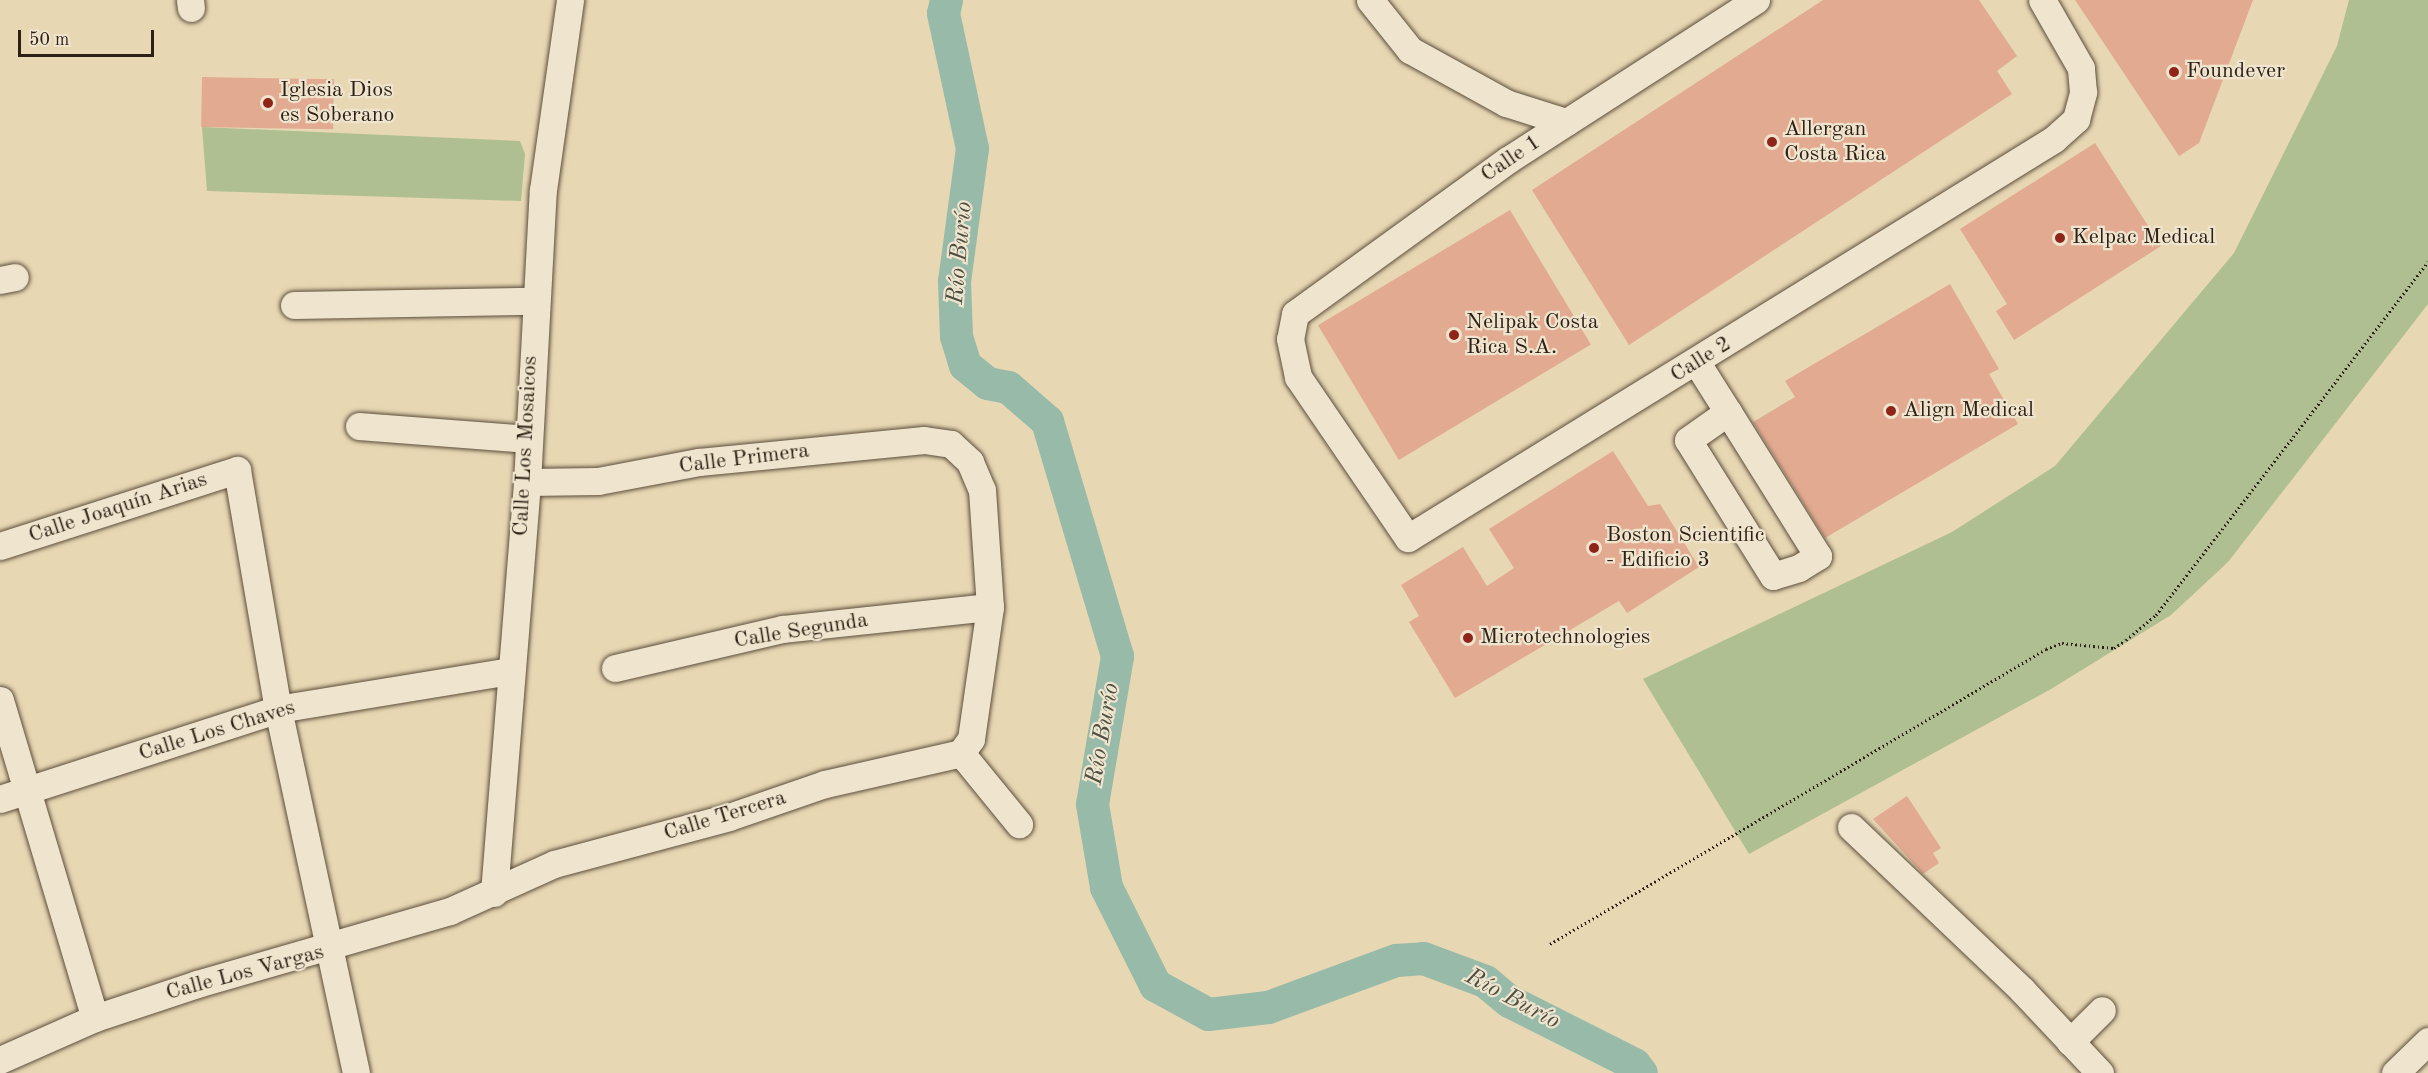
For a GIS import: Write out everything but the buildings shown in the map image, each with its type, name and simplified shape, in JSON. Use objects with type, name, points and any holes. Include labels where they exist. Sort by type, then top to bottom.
[{"type":"street","name":"Calle Los Mosaicos","points":[[494,893],[509,671],[527,482],[533,301],[543,190],[570,0]]},
{"type":"street","points":[[1370,0],[1410,50],[1506,103],[1566,122]]},
{"type":"street","name":"Calle 1","points":[[1290,339],[1295,314],[1324,288],[1509,159],[1756,0]]},
{"type":"street","name":"Calle 2","points":[[1290,339],[1298,377],[1408,538],[1697,363],[2054,139],[2076,119],[2083,92],[2081,68],[2042,0]]},
{"type":"street","points":[[294,305],[533,301]]},
{"type":"street","points":[[1697,363],[1728,412],[1818,556],[1773,576],[1688,440],[1728,412]]},
{"type":"street","points":[[359,426],[529,439]]},
{"type":"street","name":"Calle Primera","points":[[527,482],[598,481],[699,462],[924,440],[960,450],[982,489],[990,607]]},
{"type":"street","name":"Calle Joaquín Arias","points":[[0,546],[237,470],[278,709]]},
{"type":"street","points":[[990,607],[970,739],[961,753],[1019,824]]},
{"type":"street","name":"Calle Segunda","points":[[615,668],[783,629],[990,607]]},
{"type":"street","name":"Calle Los Chaves","points":[[0,799],[278,709],[509,671]]},
{"type":"street","points":[[0,700],[30,790],[95,1018]]},
{"type":"street","points":[[278,709],[335,948],[372,1073]]},
{"type":"street","name":"Calle Tercera","points":[[494,893],[554,864],[729,818],[825,784],[961,753]]},
{"type":"street","points":[[1851,827],[2100,1073]]},
{"type":"street","name":"Calle Los Vargas","points":[[0,1060],[95,1018],[197,984],[335,948],[494,893]]},
{"type":"street","points":[[335,948],[356,1073]]},
{"type":"street","points":[[2070,1042],[2102,1010]]},
{"type":"street","points":[[2395,1073],[2428,1041]]},
{"type":"path","points":[[1550,944],[2046,649],[2062,643],[2114,648],[2126,640],[2156,615],[2428,262]]},
{"type":"green space","points":[[2349,0],[2428,0],[2428,304],[2228,562],[2171,615],[2051,689],[1749,854],[1643,679],[1952,532],[2055,466],[2234,253],[2337,46]]},
{"type":"green space","points":[[202,127],[520,141],[525,154],[521,201],[207,191]]},
{"type":"waterway","name":"Río Burío","points":[[946,0],[943,13],[972,148],[954,281],[956,336],[965,365],[987,383],[1008,387],[1047,421],[1117,656],[1092,804],[1106,887],[1155,985],[1208,1014],[1268,1007],[1396,960],[1423,958],[1485,981],[1509,1001],[1634,1064],[1641,1073]]},
{"type":"place","name":"Foundever","points":[[2174,72]]},
{"type":"place","name":"Iglesia Dios es Soberano","points":[[268,103]]},
{"type":"place","name":"Allergan Costa Rica","points":[[1772,142]]},
{"type":"place","name":"Kelpac Medical","points":[[2060,238]]},
{"type":"place","name":"Nelipak Costa Rica S.A.","points":[[1454,335]]},
{"type":"place","name":"Align Medical","points":[[1891,411]]},
{"type":"place","name":"Boston Scientific - Edificio 3","points":[[1594,548]]},
{"type":"place","name":"Microtechnologies","points":[[1468,638]]}]
